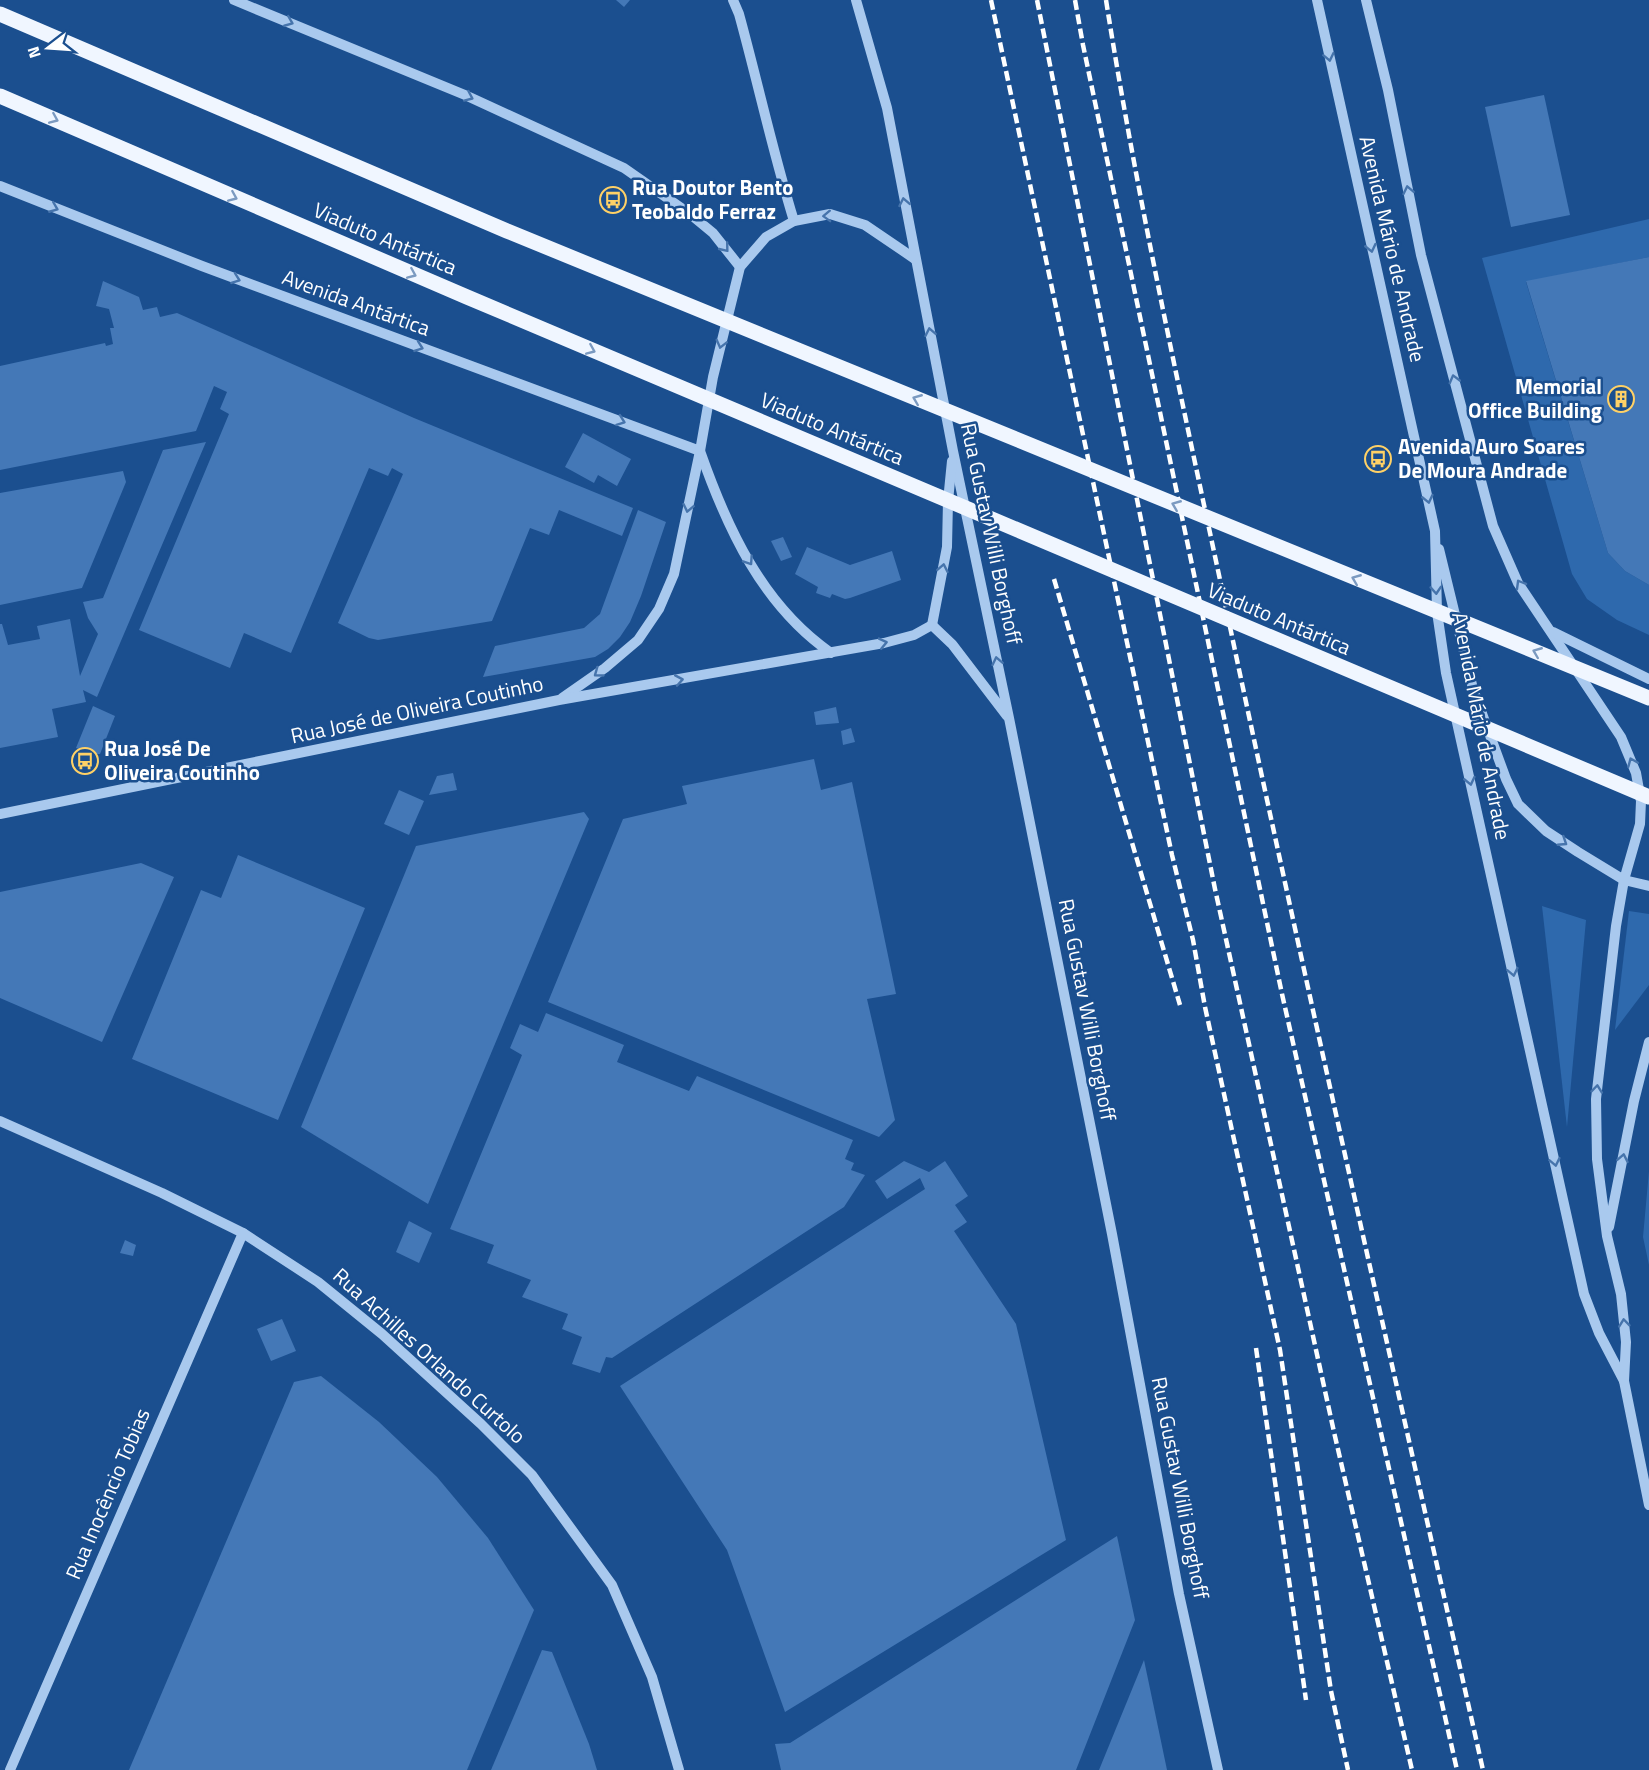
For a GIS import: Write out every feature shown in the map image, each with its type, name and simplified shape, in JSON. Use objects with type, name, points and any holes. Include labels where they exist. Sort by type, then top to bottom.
[{"type":"main road","points":[[0,14],[507,231],[1649,698]]},
{"type":"main road","name":"Viaduto Antártica","points":[[0,96],[467,297],[1649,797]]},
{"type":"street","points":[[234,0],[465,95],[624,168],[713,233],[740,267]]},
{"type":"street","points":[[733,0],[740,14],[776,161],[794,221]]},
{"type":"street","name":"Rua Gustav Willi Borghoff","points":[[856,0],[886,108],[953,452],[1010,718],[1112,1234],[1179,1594],[1218,1770]]},
{"type":"street","name":"Avenida Mário de Andrade","points":[[1317,0],[1435,531],[1437,612],[1446,673],[1584,1294],[1599,1333],[1624,1381]]},
{"type":"street","name":"Avenida Mário de Andrade","points":[[1366,0],[1388,90],[1421,255],[1493,526],[1518,583],[1552,632]]},
{"type":"street","name":"Avenida Antártica","points":[[0,186],[202,266],[700,451]]},
{"type":"street","points":[[915,259],[865,225],[830,214],[794,221],[766,237],[740,267],[713,377],[700,451],[717,500],[743,552],[798,627],[831,653],[884,644],[914,635],[932,625]]},
{"type":"street","name":"Rua José de Oliveira Coutinho","points":[[559,700],[605,668],[638,640],[660,609],[674,574],[700,451]]},
{"type":"street","points":[[932,625],[947,547],[948,501],[953,452]]},
{"type":"street","points":[[1435,531],[1473,689],[1506,779],[1518,804],[1546,831],[1624,880],[1649,886]]},
{"type":"street","points":[[932,625],[952,645],[1010,718]]},
{"type":"street","points":[[1552,632],[1621,737],[1636,773],[1641,801],[1640,824],[1624,880]]},
{"type":"street","points":[[1552,632],[1649,679]]},
{"type":"street","name":"Rua José de Oliveira Coutinho","points":[[0,814],[559,700],[831,653]]},
{"type":"street","name":"Avenida Mário de Andrade","points":[[1624,880],[1616,926],[1596,1099],[1597,1159],[1607,1236],[1621,1294],[1626,1342],[1624,1381],[1649,1505]]},
{"type":"street","points":[[1607,1236],[1634,1101],[1649,1041]]},
{"type":"street","name":"Rua Achilles Orlando Curtolo","points":[[0,1121],[162,1193],[243,1233],[318,1282],[382,1334],[481,1424],[532,1475],[612,1585],[652,1677],[679,1770]]},
{"type":"street","name":"Rua Inocêncio Tobias","points":[[10,1770],[243,1233]]},
{"type":"shaded area","points":[[1649,219],[1649,257],[1526,282],[1608,553],[1625,571],[1649,585],[1649,635],[1617,620],[1587,599],[1572,574],[1482,258]]},
{"type":"shaded area","points":[[1542,906],[1586,920],[1567,1127]]},
{"type":"shaded area","points":[[1629,911],[1649,914],[1649,985],[1615,1030]]},
{"type":"shaded area","points":[[1649,1171],[1649,1265],[1643,1237]]},
{"type":"building","points":[[616,0],[630,0],[624,7]]},
{"type":"building","points":[[1544,95],[1570,215],[1511,227],[1485,107]]},
{"type":"building","points":[[1649,257],[1649,585],[1625,571],[1608,553],[1526,281]]},
{"type":"building","points":[[103,281],[139,297],[143,310],[157,307],[160,317],[177,313],[414,418],[633,508],[622,536],[559,510],[549,535],[530,528],[492,621],[378,640],[369,638],[338,623],[403,474],[392,468],[388,476],[369,468],[291,653],[244,633],[230,668],[139,630],[229,414],[220,409],[227,392],[214,386],[196,431],[0,470],[0,366],[105,343],[106,346],[113,344],[110,328],[114,328],[109,309],[96,306]]},
{"type":"building","points":[[583,433],[631,459],[617,486],[598,475],[594,483],[565,467]]},
{"type":"building","points":[[206,442],[97,697],[83,690],[86,702],[52,709],[58,737],[0,748],[0,624],[2,624],[8,645],[40,639],[37,626],[70,619],[80,676],[98,634],[88,618],[83,602],[103,598],[163,450]]},
{"type":"building","points":[[123,471],[126,482],[82,588],[0,605],[0,493]]},
{"type":"building","points":[[638,510],[666,522],[641,596],[630,622],[620,637],[608,649],[595,657],[483,677],[495,646],[584,628],[600,614]]},
{"type":"building","points":[[783,537],[792,557],[781,561],[771,541]]},
{"type":"building","points":[[807,547],[850,565],[892,551],[901,580],[850,598],[845,599],[832,594],[830,598],[816,593],[818,587],[795,574]]},
{"type":"building","points":[[93,706],[115,716],[100,754],[76,748]]},
{"type":"building","points":[[836,707],[839,723],[816,725],[814,712]]},
{"type":"building","points":[[851,728],[855,742],[843,745],[841,731]]},
{"type":"building","points":[[814,759],[821,790],[852,782],[896,994],[867,999],[895,1120],[879,1137],[548,1002],[623,819],[687,804],[682,786]]},
{"type":"building","points":[[453,773],[457,790],[429,795],[437,776]]},
{"type":"building","points":[[399,790],[424,801],[409,835],[384,824]]},
{"type":"building","points":[[584,812],[589,819],[428,1204],[301,1127],[416,846]]},
{"type":"building","points":[[238,855],[365,908],[278,1120],[132,1059],[201,890],[221,898]]},
{"type":"building","points":[[141,863],[174,877],[102,1042],[0,998],[0,892]]},
{"type":"building","points":[[546,1013],[624,1045],[617,1062],[689,1091],[697,1076],[853,1140],[845,1159],[854,1163],[851,1170],[865,1175],[844,1207],[612,1358],[606,1357],[600,1373],[572,1364],[582,1337],[562,1329],[568,1314],[522,1297],[531,1280],[487,1263],[494,1245],[450,1229],[522,1055],[510,1048],[520,1024],[538,1032]]},
{"type":"building","points":[[904,1161],[929,1172],[945,1161],[968,1196],[955,1205],[967,1222],[954,1231],[1016,1324],[1066,1540],[785,1712],[727,1550],[620,1386],[925,1189],[920,1178],[887,1199],[875,1181]]},
{"type":"building","points":[[409,1221],[432,1233],[419,1263],[396,1252]]},
{"type":"building","points":[[125,1240],[136,1245],[133,1256],[120,1253]]},
{"type":"building","points":[[282,1319],[296,1351],[271,1361],[257,1329]]},
{"type":"building","points":[[321,1376],[379,1422],[437,1477],[488,1538],[534,1610],[467,1770],[129,1770],[294,1382]]},
{"type":"building","points":[[1117,1536],[1135,1620],[1076,1770],[781,1770],[775,1744],[790,1743]]},
{"type":"building","points":[[542,1650],[552,1652],[597,1770],[491,1770]]},
{"type":"building","points":[[1144,1660],[1167,1770],[1099,1770]]},
{"type":"railway","points":[[991,0],[1172,855],[1193,940],[1205,1007],[1280,1350],[1331,1691],[1348,1770]]},
{"type":"railway","points":[[1037,0],[1215,889],[1334,1432],[1412,1770]]},
{"type":"railway","points":[[1075,0],[1282,994],[1457,1770]]},
{"type":"railway","points":[[1106,0],[1151,249],[1237,660],[1483,1770]]},
{"type":"railway","points":[[1054,579],[1180,1005]]},
{"type":"railway","points":[[1256,1348],[1306,1700]]},
{"type":"place","name":"Rua Doutor Bento Teobaldo Ferraz","points":[[613,200]]},
{"type":"place","name":"Memorial Office Building","points":[[1621,399]]},
{"type":"place","name":"Avenida Auro Soares De Moura Andrade","points":[[1378,459]]},
{"type":"place","name":"Rua José De Oliveira Coutinho","points":[[85,761]]}]
